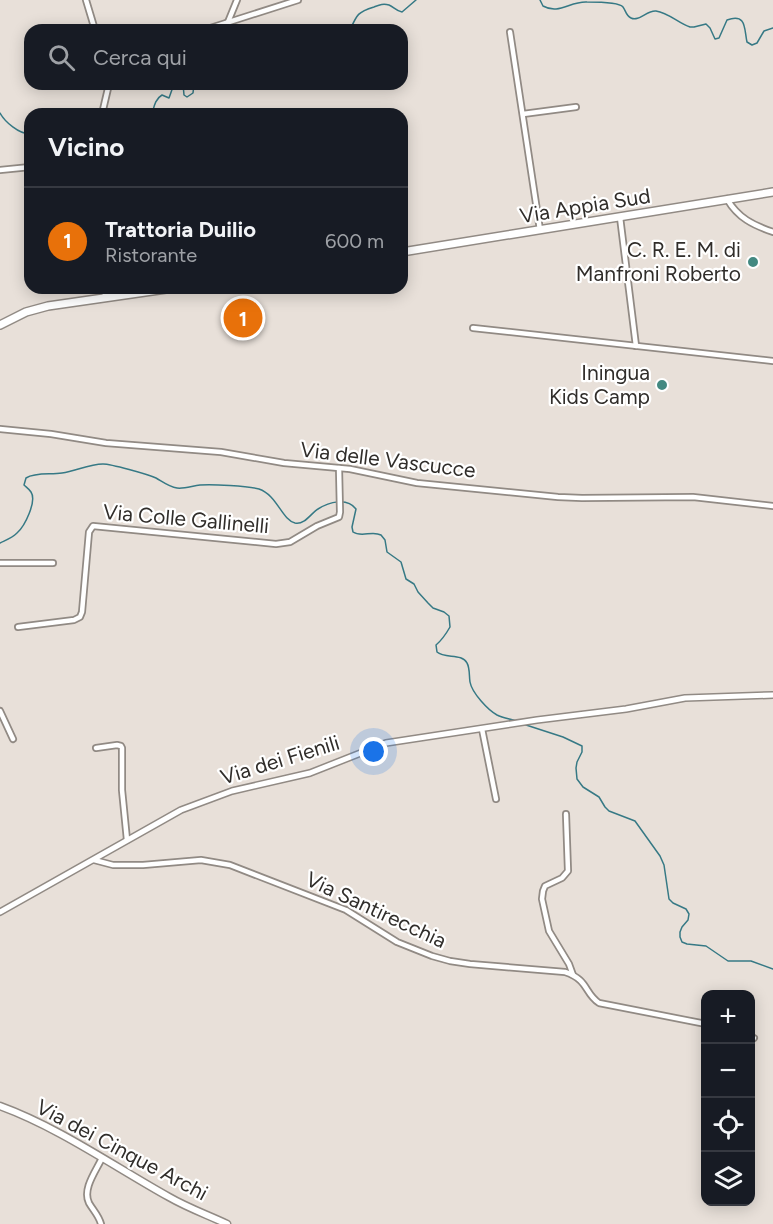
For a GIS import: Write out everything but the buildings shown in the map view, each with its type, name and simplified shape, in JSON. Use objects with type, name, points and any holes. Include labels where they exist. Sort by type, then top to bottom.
[{"type":"main road","name":"Via Appia Sud","points":[[408,251],[773,192]]},
{"type":"main road","points":[[0,325],[21,314],[38,309],[125,294]]},
{"type":"main road","name":"Via dei Cinque Archi","points":[[0,1106],[28,1118],[174,1200],[227,1224]]},
{"type":"street","points":[[86,0],[93,24]]},
{"type":"street","points":[[228,22],[237,0]]},
{"type":"street","points":[[222,24],[298,0]]},
{"type":"street","points":[[510,32],[540,230]]},
{"type":"street","points":[[103,108],[108,90]]},
{"type":"street","points":[[523,114],[576,107]]},
{"type":"street","points":[[0,171],[24,168]]},
{"type":"street","points":[[727,199],[746,221],[773,232]]},
{"type":"street","points":[[620,217],[636,346]]},
{"type":"street","points":[[473,328],[773,361]]},
{"type":"street","name":"Via delle Vascucce","points":[[0,429],[53,434],[102,443],[221,452],[279,462],[339,468],[417,483],[558,497],[693,497],[773,506]]},
{"type":"street","name":"Via Colle Gallinelli","points":[[18,627],[79,618],[82,612],[89,532],[93,526],[283,544],[340,516],[339,468]]},
{"type":"street","points":[[0,563],[53,563]]},
{"type":"street","name":"Via dei Fienili","points":[[0,912],[172,814],[235,791],[310,773],[384,744],[537,720],[621,710],[686,698],[773,695]]},
{"type":"street","points":[[0,711],[13,739]]},
{"type":"street","points":[[483,729],[495,800]]},
{"type":"street","points":[[96,748],[117,745],[122,748],[122,790],[127,840]]},
{"type":"street","points":[[566,814],[568,871],[562,878],[545,886],[542,899],[549,931],[573,975],[585,984],[599,1004],[701,1023]]},
{"type":"street","name":"Via Santirecchia","points":[[94,860],[116,865],[201,860],[230,866],[351,912],[397,942],[432,956],[462,963],[562,972],[573,975]]},
{"type":"street","points":[[101,1224],[88,1201],[86,1192],[102,1158]]},
{"type":"waterway","points":[[353,24],[356,17],[364,10],[385,4],[402,12],[416,0]]},
{"type":"waterway","points":[[540,0],[543,6],[554,9],[581,2],[617,4],[621,5],[628,16],[634,19],[656,11],[690,27],[706,24],[715,39],[719,38],[727,20],[738,19],[745,27],[747,42],[752,45],[757,43],[764,31],[773,28]]},
{"type":"waterway","points":[[154,108],[162,95],[169,98],[172,90]]},
{"type":"waterway","points":[[184,90],[184,95],[187,97],[193,90]]},
{"type":"waterway","points":[[0,113],[13,127],[24,133]]},
{"type":"waterway","points":[[0,543],[17,533],[29,513],[32,496],[24,485],[26,478],[34,475],[58,474],[98,464],[107,464],[137,472],[177,488],[213,485],[259,489],[270,496],[286,517],[295,523],[305,521],[327,504],[348,503],[356,509],[353,532],[381,535],[385,540],[387,552],[401,562],[406,579],[414,584],[418,592],[433,608],[449,616],[450,627],[436,645],[437,652],[465,660],[469,667],[471,686],[481,701],[497,715],[516,721]]},
{"type":"waterway","points":[[523,724],[582,746],[576,768],[577,779],[583,787],[599,797],[609,811],[635,821],[660,856],[664,865],[669,899],[686,909],[689,914],[680,932],[682,942],[706,946],[728,961],[751,961],[773,969]]},
{"type":"place","name":"C. R. E. M. di Manfroni Roberto","points":[[753,262]]},
{"type":"place","name":"Trattoria Duilio","points":[[243,318]]},
{"type":"place","name":"Iningua Kids Camp","points":[[662,385]]}]
